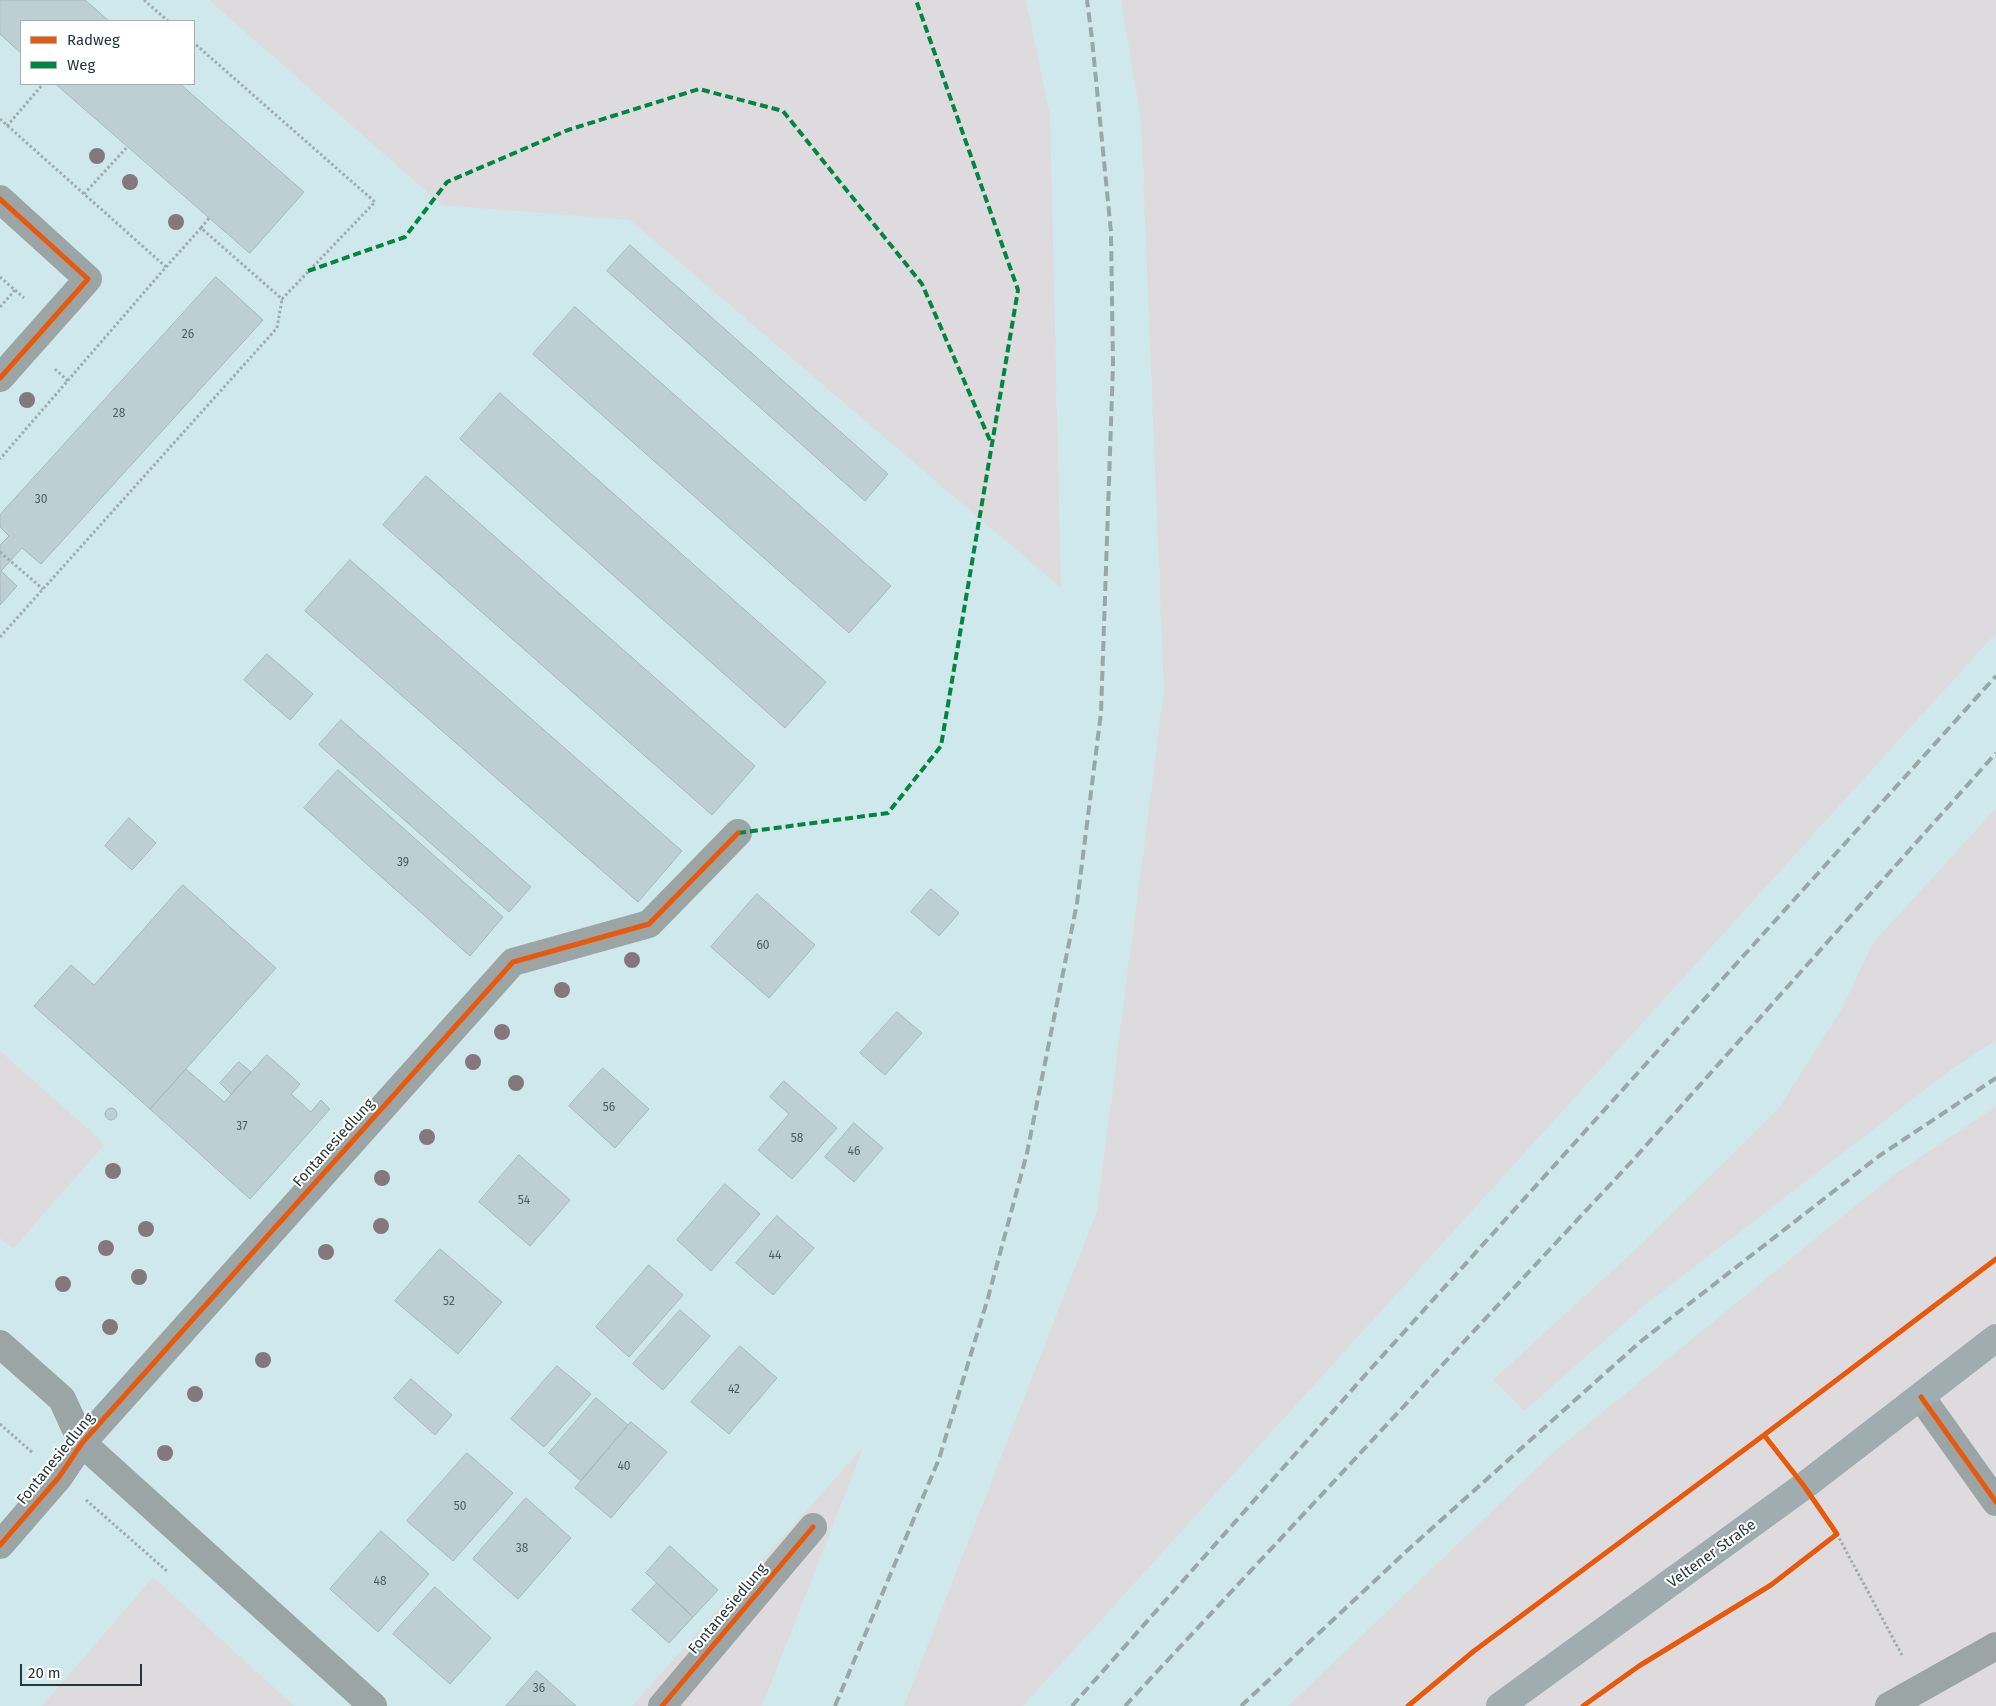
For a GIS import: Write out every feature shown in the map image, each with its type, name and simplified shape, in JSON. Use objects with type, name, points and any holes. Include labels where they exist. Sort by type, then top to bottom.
[{"type":"main road","name":"Veltener Straße","points":[[1500,1706],[1752,1525],[1996,1338]]},
{"type":"street","points":[[0,199],[88,279],[0,378]]},
{"type":"street","name":"Fontanesiedlung","points":[[0,1546],[60,1477],[82,1443],[513,962],[649,924],[738,833]]},
{"type":"street","points":[[0,1344],[62,1399],[82,1443]]},
{"type":"street","points":[[1921,1397],[1996,1502]]},
{"type":"street","name":"Fontanesiedlung","points":[[82,1443],[372,1706]]},
{"type":"street","name":"Fontanesiedlung","points":[[662,1706],[814,1527]]},
{"type":"street","points":[[1889,1706],[1996,1646]]},
{"type":"path","points":[[144,0],[167,20]]},
{"type":"path","points":[[0,637],[277,328],[282,299],[375,202],[195,44]]},
{"type":"path","points":[[7,126],[42,85]]},
{"type":"path","points":[[84,194],[128,146]]},
{"type":"path","points":[[166,267],[209,218]]},
{"type":"path","points":[[201,228],[282,299]]},
{"type":"path","points":[[0,308],[15,290]]},
{"type":"path","points":[[0,552],[43,589]]},
{"type":"path","points":[[0,1424],[60,1477]]},
{"type":"path","points":[[1837,1534],[1920,1688]]},
{"type":"shaded area","points":[[209,0],[1026,0],[1050,116],[1061,588],[630,220],[442,205]]},
{"type":"shaded area","points":[[1121,0],[1996,0],[1996,633],[1023,1706],[904,1706],[1097,1211],[1164,691],[1141,120]]},
{"type":"shaded area","points":[[1996,808],[1996,1040],[1952,1069],[1646,1304],[1524,1411],[1493,1380],[1637,1248],[1779,1108],[1841,1010],[1873,943]]},
{"type":"shaded area","points":[[0,1051],[105,1144],[13,1249],[0,1238]]},
{"type":"shaded area","points":[[1996,1106],[1996,1706],[1288,1706],[1556,1450],[1891,1177]]},
{"type":"shaded area","points":[[864,1446],[762,1706],[632,1706]]},
{"type":"shaded area","points":[[153,1577],[294,1706],[42,1706]]},
{"type":"building","points":[[0,0],[85,0],[108,20],[20,20],[20,52],[0,34]]},
{"type":"building","points":[[57,85],[181,85],[304,192],[250,253]]},
{"type":"building","points":[[630,245],[888,474],[865,501],[607,271]]},
{"type":"building","points":[[216,277],[263,320],[41,564],[22,548],[1,571],[17,586],[0,605],[0,545],[9,536],[0,527],[0,515]]},
{"type":"building","points":[[575,307],[891,586],[849,633],[533,354]]},
{"type":"building","points":[[500,393],[826,682],[785,728],[460,439]]},
{"type":"building","points":[[426,476],[755,766],[712,815],[383,525]]},
{"type":"building","points":[[350,560],[682,851],[638,902],[305,611]]},
{"type":"building","points":[[267,654],[313,694],[290,720],[244,680]]},
{"type":"building","points":[[341,720],[531,887],[509,912],[319,745]]},
{"type":"building","points":[[338,770],[503,917],[470,956],[304,808]]},
{"type":"building","points":[[129,818],[156,843],[132,870],[105,846]]},
{"type":"building","points":[[183,885],[276,968],[150,1109],[34,1006],[71,965],[94,985]]},
{"type":"building","points":[[931,889],[959,913],[939,936],[911,912]]},
{"type":"building","points":[[757,894],[815,945],[769,998],[711,947]]},
{"type":"building","points":[[897,1012],[922,1033],[885,1075],[860,1053]]},
{"type":"building","points":[[267,1055],[300,1084],[291,1094],[311,1112],[321,1100],[330,1109],[250,1199],[150,1109],[186,1069],[224,1102]]},
{"type":"building","points":[[239,1062],[251,1072],[231,1094],[220,1083]]},
{"type":"building","points":[[603,1068],[649,1109],[615,1148],[569,1106]]},
{"type":"building","points":[[784,1081],[837,1128],[792,1179],[758,1150],[789,1114],[770,1097]]},
{"type":"building","points":[[109,1108],[113,1108],[117,1114],[113,1120],[109,1120],[105,1116],[105,1112]]},
{"type":"building","points":[[854,1123],[883,1148],[854,1182],[825,1157]]},
{"type":"building","points":[[519,1155],[570,1200],[530,1246],[479,1202]]},
{"type":"building","points":[[725,1184],[760,1214],[711,1271],[677,1240]]},
{"type":"building","points":[[777,1216],[814,1248],[773,1295],[736,1263]]},
{"type":"building","points":[[440,1249],[502,1302],[458,1354],[395,1301]]},
{"type":"building","points":[[649,1265],[683,1295],[629,1357],[596,1327]]},
{"type":"building","points":[[680,1310],[710,1336],[663,1390],[633,1364]]},
{"type":"building","points":[[740,1346],[777,1378],[729,1434],[691,1402]]},
{"type":"building","points":[[557,1366],[591,1394],[544,1447],[511,1419]]},
{"type":"building","points":[[411,1379],[452,1415],[435,1435],[394,1398]]},
{"type":"building","points":[[596,1398],[628,1425],[581,1481],[549,1453]]},
{"type":"building","points":[[631,1422],[667,1452],[611,1518],[575,1488]]},
{"type":"building","points":[[467,1453],[513,1493],[453,1561],[407,1521]]},
{"type":"building","points":[[526,1498],[571,1538],[518,1599],[473,1559]]},
{"type":"building","points":[[381,1531],[429,1574],[378,1632],[330,1589]]},
{"type":"building","points":[[670,1546],[718,1590],[693,1617],[646,1573]]},
{"type":"building","points":[[657,1583],[693,1617],[669,1643],[632,1610]]},
{"type":"building","points":[[435,1587],[491,1638],[450,1684],[393,1634]]},
{"type":"building","points":[[537,1671],[576,1706],[506,1706]]},
{"type":"railway","points":[[835,1706],[939,1459],[988,1298],[1027,1153],[1077,903],[1101,713],[1113,365],[1111,232],[1087,0]]},
{"type":"railway","points":[[1072,1706],[1367,1373],[1996,676]]},
{"type":"railway","points":[[1125,1706],[1633,1160],[1996,753]]},
{"type":"railway","points":[[1241,1706],[1411,1547],[1640,1342],[1879,1156],[1996,1078]]},
{"type":"marked path","points":[[738,833],[888,813],[941,746],[1018,290],[916,0]]},
{"type":"marked path","points":[[308,271],[405,237],[447,182],[568,130],[699,89],[783,111],[922,284],[992,445]]},
{"type":"cycle path","points":[[0,199],[88,279],[0,378]]},
{"type":"cycle path","points":[[0,1545],[59,1477],[82,1443],[513,962],[649,924],[738,833]]},
{"type":"cycle path","points":[[1408,1706],[1474,1651],[1996,1259]]},
{"type":"cycle path","points":[[1921,1397],[1996,1502]]},
{"type":"cycle path","points":[[1583,1706],[1639,1666],[1771,1585],[1837,1534],[1804,1486],[1764,1435]]},
{"type":"cycle path","points":[[662,1706],[813,1527]]}]
